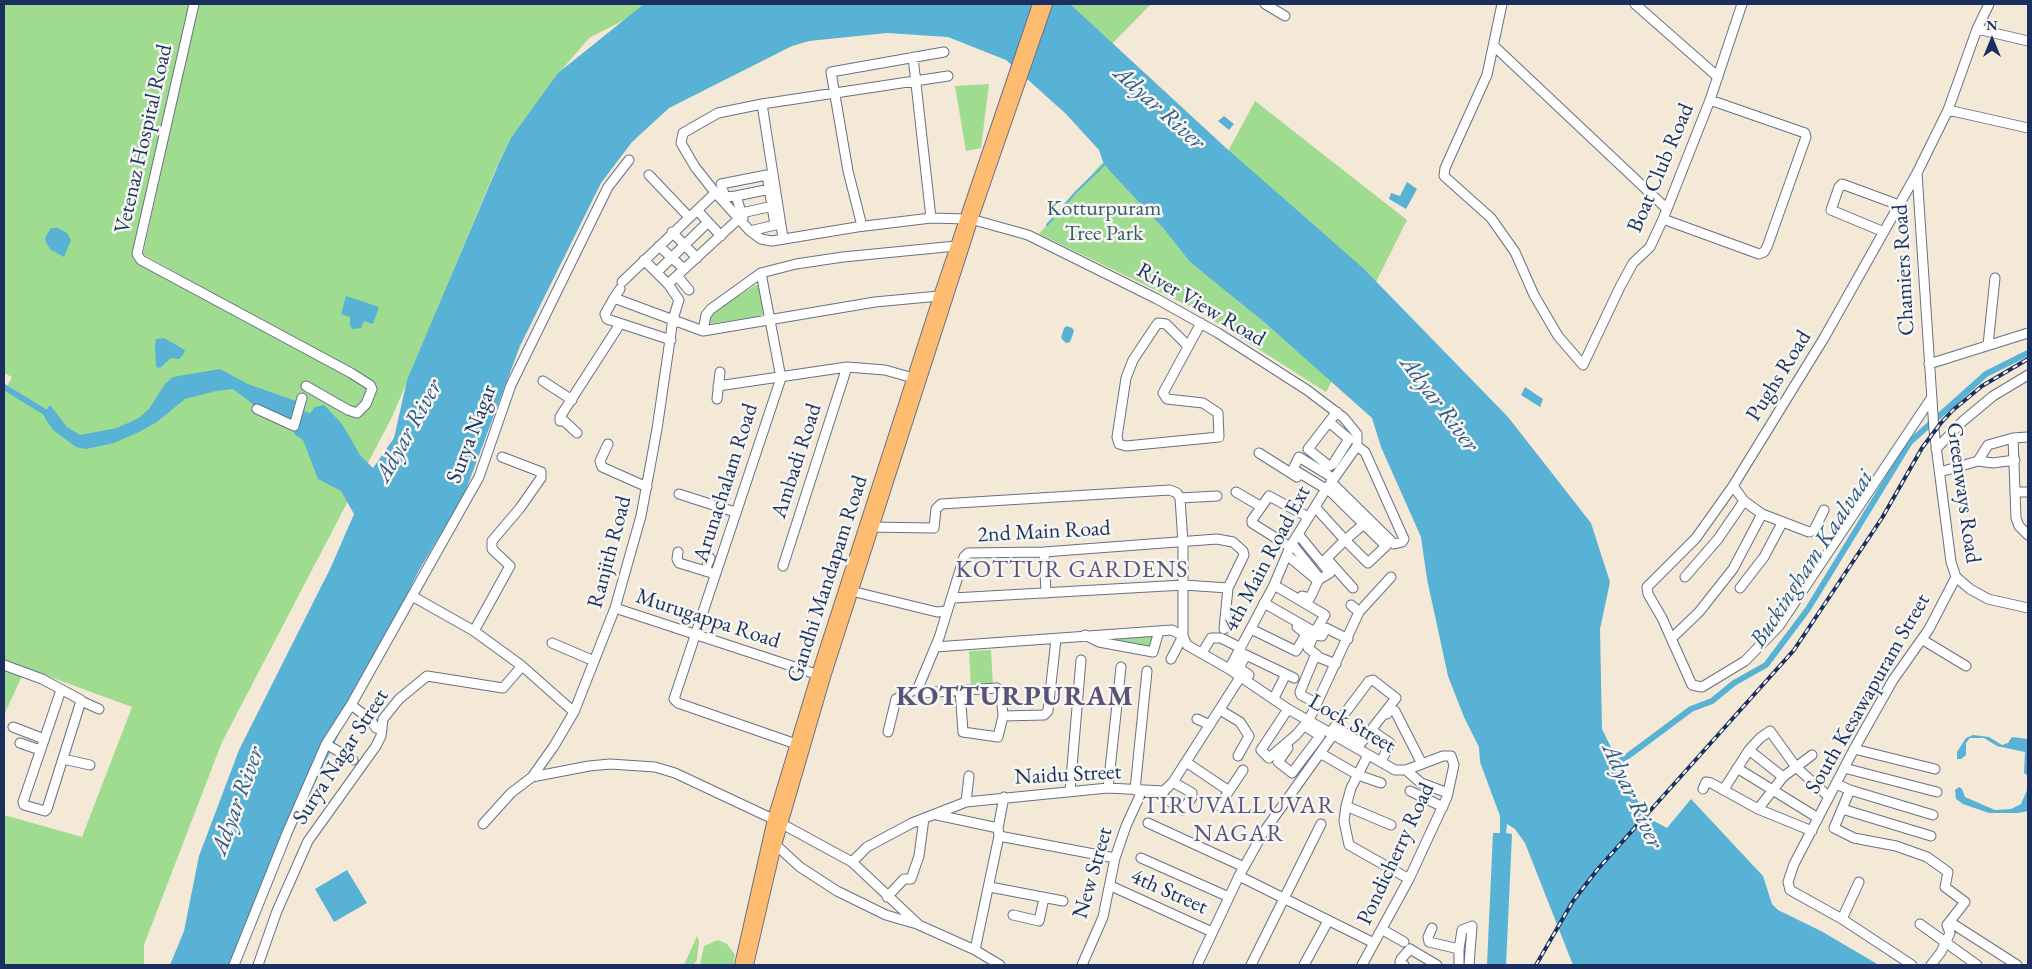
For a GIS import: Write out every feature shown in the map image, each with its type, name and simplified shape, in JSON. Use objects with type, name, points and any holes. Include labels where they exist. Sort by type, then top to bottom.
[{"type":"main road","points":[[971,215],[1038,4]]},
{"type":"main road","points":[[971,215],[1047,4]]},
{"type":"main road","name":"Gandhi Mandapam Road","points":[[869,528],[939,296],[956,246],[971,215]]},
{"type":"main road","name":"Gandhi Mandapam Road","points":[[748,965],[776,844],[777,821],[847,590],[971,215]]},
{"type":"main road","name":"Gandhi Mandapam Road","points":[[740,965],[796,744],[821,676]]},
{"type":"street","name":"Vetenaz Hospital Road","points":[[194,4],[137,251],[138,256],[361,379],[372,390],[366,404],[357,413],[333,402],[306,386]]},
{"type":"street","points":[[1265,4],[1285,16]]},
{"type":"street","points":[[1502,4],[1494,46],[1667,209]]},
{"type":"street","points":[[1635,4],[1718,77]]},
{"type":"street","name":"Boat Club Road","points":[[1494,46],[1487,75],[1445,168],[1444,176],[1492,218],[1515,252],[1534,295],[1558,336],[1583,365],[1620,287],[1634,263],[1650,247],[1663,219],[1710,100],[1742,4]]},
{"type":"street","points":[[1989,4],[1977,29],[2028,41]]},
{"type":"street","name":"Pughs Road","points":[[1672,638],[1648,594],[1647,587],[1696,538],[1734,486],[1824,338],[1917,173],[1948,110],[1977,29]]},
{"type":"street","points":[[862,226],[848,171],[832,70],[944,52]]},
{"type":"street","points":[[913,57],[914,82],[931,218]]},
{"type":"street","points":[[770,189],[725,197],[721,184],[765,174],[768,176],[773,206],[775,225],[752,230],[714,191],[695,167],[681,143],[683,133],[718,113],[762,104],[948,76]]},
{"type":"street","points":[[1663,219],[1759,254],[1764,252],[1767,247],[1806,137],[1805,133],[1710,100]]},
{"type":"street","points":[[762,104],[783,238]]},
{"type":"street","points":[[1948,110],[2028,128]]},
{"type":"street","name":"Surya Nagar","points":[[234,965],[287,833],[326,744],[351,705],[479,477],[511,385],[608,187],[629,160]]},
{"type":"street","name":"Chamiers Road","points":[[1917,173],[1929,364]]},
{"type":"street","points":[[649,175],[689,217]]},
{"type":"street","points":[[1884,232],[1831,210],[1839,187],[1842,184],[1899,205]]},
{"type":"street","points":[[671,340],[620,324],[607,318],[605,314],[621,285],[672,232],[713,195],[714,191]]},
{"type":"street","points":[[736,196],[741,217]]},
{"type":"street","points":[[644,260],[668,284],[746,212],[773,206]]},
{"type":"street","points":[[697,210],[721,236]]},
{"type":"street","name":"River View Road","points":[[752,230],[761,239],[772,241],[862,226],[971,215],[1028,235],[1090,264],[1201,323],[1307,390],[1337,412],[1357,434],[1357,445],[1365,452],[1404,539],[1402,542],[1394,544],[1328,486]]},
{"type":"street","points":[[657,272],[708,222]]},
{"type":"street","points":[[672,232],[697,258]]},
{"type":"street","points":[[659,246],[684,269]]},
{"type":"street","points":[[703,331],[706,314],[761,273],[796,264],[851,256],[956,246]]},
{"type":"street","name":"Arunachalam Road","points":[[761,273],[771,319],[780,378],[674,701],[796,744]]},
{"type":"street","points":[[677,276],[689,290]]},
{"type":"street","points":[[1988,345],[1995,278]]},
{"type":"street","name":"Ranjith Road","points":[[483,824],[511,793],[532,777],[574,712],[615,608],[642,516],[673,319],[680,300],[668,284]]},
{"type":"street","points":[[614,298],[703,331],[875,302],[939,296]]},
{"type":"street","points":[[1188,346],[1166,324],[1158,323],[1155,327],[1133,360],[1126,378],[1117,437],[1119,444],[1155,444],[1219,437],[1218,413],[1203,403],[1172,399],[1164,396],[1165,386],[1188,346],[1201,323]]},
{"type":"street","points":[[577,434],[562,419],[560,421],[620,324]]},
{"type":"street","points":[[1929,364],[1962,356],[1988,345],[2028,333]]},
{"type":"street","name":"Greenways Road","points":[[1929,364],[1934,430],[1947,544],[1956,577],[1970,589],[1988,599],[2028,608]]},
{"type":"street","points":[[718,386],[847,367],[885,370],[913,378]]},
{"type":"street","name":"Ambadi Road","points":[[782,566],[847,367]]},
{"type":"street","points":[[717,399],[720,372]]},
{"type":"street","points":[[1936,449],[1963,421],[1993,396],[2028,375]]},
{"type":"street","points":[[543,381],[572,400]]},
{"type":"street","points":[[1762,514],[1733,569],[1699,612],[1672,638],[1688,681],[1697,687],[1708,684],[1746,661],[1779,626],[1932,397]]},
{"type":"street","points":[[257,409],[294,426],[302,398]]},
{"type":"street","points":[[1329,422],[1349,439],[1333,464],[1329,466],[1308,449],[1329,422],[1337,412]]},
{"type":"street","points":[[1978,461],[1988,445],[2013,438],[2028,437]]},
{"type":"street","points":[[2013,438],[2016,518],[2019,526],[2028,535]]},
{"type":"street","points":[[608,444],[600,461],[602,467],[647,487]]},
{"type":"street","name":"4th Main Road Ext","points":[[1229,669],[1275,583],[1291,545],[1328,486],[1357,445]]},
{"type":"street","points":[[1259,453],[1328,486],[1386,546],[1369,563],[1315,507]]},
{"type":"street","points":[[474,631],[510,566],[492,549],[492,541],[520,508],[541,478],[541,472],[502,457]]},
{"type":"street","points":[[1940,472],[1978,461],[1992,463],[2015,460]]},
{"type":"street","points":[[1734,486],[1744,501],[1762,514],[1811,532],[1824,510]]},
{"type":"street","points":[[869,528],[934,528],[936,509],[941,504],[1170,490],[1177,493],[1180,498],[1183,543],[1183,636],[1171,659]]},
{"type":"street","points":[[1236,492],[1260,506]]},
{"type":"street","points":[[2015,492],[2028,492]]},
{"type":"street","points":[[680,494],[735,512]]},
{"type":"street","points":[[1180,498],[1217,496]]},
{"type":"street","points":[[1299,532],[1330,572],[1320,580],[1291,545],[1252,523],[1260,506],[1266,498],[1272,496],[1308,517]]},
{"type":"street","points":[[1685,577],[1718,539],[1744,501]]},
{"type":"street","points":[[1740,588],[1764,558],[1782,522]]},
{"type":"street","points":[[1326,559],[1364,524]]},
{"type":"street","points":[[1299,532],[1353,588]]},
{"type":"street","name":"2nd Main Road","points":[[918,688],[935,647],[946,611],[953,598],[964,558],[968,553],[1044,552],[1226,540],[1233,542],[1243,551],[1244,555],[1228,588]]},
{"type":"street","points":[[678,552],[677,559],[679,563],[715,574]]},
{"type":"street","points":[[1044,552],[1046,593]]},
{"type":"street","points":[[1275,583],[1308,599],[1318,584],[1318,581],[1287,556]]},
{"type":"street","points":[[705,571],[710,558]]},
{"type":"street","points":[[1391,577],[1359,612],[1308,722],[1279,759],[1280,764],[1289,771],[1294,772],[1329,732],[1369,681],[1373,680],[1396,698],[1361,749],[1358,774],[1346,806],[1344,821],[1349,844],[1409,879]]},
{"type":"street","name":"South Kesawapuram Street","points":[[1912,965],[1842,919],[1788,887],[1794,864],[1828,796],[1892,680],[1923,640],[1956,577]]},
{"type":"street","points":[[1263,605],[1313,630],[1316,630],[1325,615],[1275,583]]},
{"type":"street","points":[[953,598],[1184,585],[1228,588],[1224,629]]},
{"type":"street","points":[[847,590],[937,612],[946,611]]},
{"type":"street","points":[[412,596],[474,631],[522,666],[574,712]]},
{"type":"street","points":[[1251,629],[1295,651],[1305,635],[1305,631],[1263,605]]},
{"type":"street","points":[[1352,605],[1359,612]]},
{"type":"street","name":"Murugappa Road","points":[[615,608],[821,676]]},
{"type":"street","points":[[1336,664],[1317,655],[1308,648],[1314,635],[1322,636],[1326,628],[1348,638]]},
{"type":"street","points":[[935,647],[1172,630],[1183,636]]},
{"type":"street","points":[[1085,635],[1099,642],[1153,652],[1159,631]]},
{"type":"street","name":"Lock Street","points":[[1183,636],[1187,645],[1275,695],[1288,709],[1308,722],[1361,749],[1394,770],[1406,770],[1443,756],[1451,756]]},
{"type":"street","points":[[1202,653],[1211,638],[1221,638],[1241,648]]},
{"type":"street","points":[[1003,716],[1048,713],[1056,639]]},
{"type":"street","points":[[1923,640],[1966,666]]},
{"type":"street","points":[[552,643],[594,661]]},
{"type":"street","points":[[1246,655],[1290,676],[1275,695],[1239,668],[1246,655]]},
{"type":"street","points":[[1316,703],[1301,695],[1300,692],[1317,655]]},
{"type":"street","points":[[1070,791],[1081,660]]},
{"type":"street","points":[[4,665],[25,672],[99,709]]},
{"type":"street","name":"Surya Nagar Street","points":[[258,965],[277,911],[308,841],[376,746],[382,730],[383,719],[399,698],[422,678],[430,675],[503,688],[522,666]]},
{"type":"street","points":[[1108,788],[1121,667]]},
{"type":"street","name":"New Street","points":[[1082,965],[1102,917],[1111,886],[1115,858],[1139,791],[1147,671]]},
{"type":"street","points":[[1173,782],[1192,793],[1192,797],[1183,810],[1163,797],[1162,792],[1173,782],[1241,676]]},
{"type":"street","points":[[888,732],[896,699],[918,688],[920,693],[960,690],[1000,689],[1003,716],[998,737],[962,732],[960,690]]},
{"type":"street","points":[[61,690],[23,800],[24,805],[47,810],[82,701]]},
{"type":"street","points":[[351,705],[370,719],[376,728],[382,730]]},
{"type":"street","points":[[1288,709],[1261,750],[1269,758],[1308,722]]},
{"type":"street","points":[[1361,749],[1392,709],[1422,764]]},
{"type":"street","points":[[1220,710],[1240,722],[1249,736],[1238,756]]},
{"type":"street","points":[[1197,719],[1210,725]]},
{"type":"street","points":[[13,727],[44,739]]},
{"type":"street","points":[[1724,789],[1749,750],[1770,731],[1796,767],[1828,796]]},
{"type":"street","points":[[1198,963],[1239,876],[1263,833],[1320,753],[1329,732]]},
{"type":"street","points":[[1374,732],[1390,744],[1381,762]]},
{"type":"street","points":[[20,743],[40,750]]},
{"type":"street","points":[[326,744],[353,760]]},
{"type":"street","points":[[1749,750],[1783,777]]},
{"type":"street","points":[[1854,750],[1935,769]]},
{"type":"street","points":[[1320,753],[1358,774],[1381,783]]},
{"type":"street","points":[[1758,809],[1783,777],[1812,755]]},
{"type":"street","name":"Pondicherry Road","points":[[1362,965],[1374,943],[1386,928],[1443,807],[1454,765],[1451,756]]},
{"type":"street","points":[[63,759],[90,765]]},
{"type":"street","points":[[1186,762],[1229,791]]},
{"type":"street","name":"Ranjith Road","points":[[532,777],[596,765],[655,767],[683,777],[777,821],[852,862],[887,897],[919,925]]},
{"type":"street","points":[[1737,768],[1771,791],[1818,818]]},
{"type":"street","points":[[1844,768],[1938,792]]},
{"type":"street","points":[[1219,806],[1243,770]]},
{"type":"street","points":[[1406,770],[1421,784],[1448,793]]},
{"type":"street","points":[[966,802],[968,776]]},
{"type":"street","points":[[1702,789],[1704,784],[1708,782],[1758,809],[1812,831]]},
{"type":"street","points":[[1836,784],[1933,815]]},
{"type":"street","name":"Naidu Street","points":[[852,862],[867,848],[924,818],[966,802],[1108,788],[1162,792]]},
{"type":"street","points":[[1850,790],[1834,828],[1854,838],[1915,852],[1927,857],[1948,872],[1946,886],[1966,902],[1947,927],[1950,933],[1931,965]]},
{"type":"street","points":[[1410,791],[1443,807]]},
{"type":"street","points":[[975,950],[990,887],[1004,797]]},
{"type":"street","points":[[1346,806],[1392,825]]},
{"type":"street","points":[[1842,809],[1931,836]]},
{"type":"street","points":[[936,815],[999,832],[1115,858]]},
{"type":"street","points":[[887,897],[904,879],[911,879],[919,856],[924,818]]},
{"type":"street","points":[[1148,824],[1244,867]]},
{"type":"street","points":[[1251,965],[1286,899],[1321,824]]},
{"type":"street","points":[[776,844],[800,867],[837,891],[886,915],[919,925],[975,950],[997,965]]},
{"type":"street","points":[[1141,858],[1229,897]]},
{"type":"street","points":[[1239,876],[1374,943]]},
{"type":"street","points":[[1842,919],[1859,882]]},
{"type":"street","name":"4th Street","points":[[1111,886],[1212,932]]},
{"type":"street","points":[[990,887],[1063,901]]},
{"type":"street","points":[[1013,915],[1039,920],[1044,898]]},
{"type":"street","points":[[1304,965],[1328,921]]},
{"type":"street","points":[[1950,922],[2017,965]]},
{"type":"street","points":[[1920,924],[1946,942],[1953,950],[1977,965]]},
{"type":"street","points":[[1459,965],[1462,930],[1472,926],[1469,965]]},
{"type":"street","points":[[1386,928],[1404,942]]},
{"type":"street","points":[[1432,928],[1428,937],[1429,942],[1459,949]]},
{"type":"street","points":[[1404,965],[1400,962],[1410,948],[1437,965]]},
{"type":"green space","points":[[4,4],[189,4],[133,259],[325,364],[327,358],[143,254],[198,4],[645,4],[630,17],[589,38],[559,73],[511,139],[496,168],[393,415],[222,742],[144,945],[144,965],[4,965],[4,815],[82,837],[132,707],[4,660],[4,392],[12,377],[4,373]]},
{"type":"green space","points":[[1070,4],[1151,4],[1112,44]]},
{"type":"green space","points":[[989,84],[981,148],[966,151],[955,86]]},
{"type":"green space","points":[[1255,101],[1407,220],[1375,284],[1226,155]]},
{"type":"green space","name":"Kotturpuram Tree Park","points":[[1103,162],[1163,228],[1190,262],[1244,305],[1332,381],[1326,392],[1197,310],[1039,234]]},
{"type":"green space","points":[[756,285],[760,285],[764,312],[762,316],[708,324],[712,312]]},
{"type":"green space","points":[[1153,636],[1150,649],[1109,640]]},
{"type":"green space","points":[[991,650],[993,685],[971,686],[969,651]]},
{"type":"green space","points":[[4,670],[22,676],[4,715]]},
{"type":"green space","points":[[697,936],[699,942],[697,959],[694,965],[684,965]]},
{"type":"green space","points":[[718,940],[727,944],[735,955],[733,965],[700,965],[704,946]]},
{"type":"water","name":"Adyar River","points":[[644,4],[1070,4],[1225,147],[1363,268],[1508,417],[1591,523],[1610,582],[1600,629],[1602,729],[1636,798],[1652,820],[1667,828],[1691,799],[1763,876],[1772,904],[1778,910],[1821,931],[1879,965],[1573,965],[1525,843],[1515,829],[1507,824],[1506,833],[1512,834],[1506,965],[1487,965],[1493,833],[1500,833],[1500,816],[1480,762],[1479,747],[1464,717],[1448,676],[1427,579],[1421,537],[1381,447],[1372,418],[1264,322],[1190,262],[1163,228],[1109,170],[1103,162],[1099,150],[1066,114],[1006,60],[948,37],[887,33],[809,41],[792,46],[669,108],[632,142],[601,183],[520,346],[464,495],[418,572],[293,828],[232,965],[170,965],[184,931],[199,856],[239,750],[331,567],[354,514],[341,491],[318,479],[303,440],[294,434],[298,424],[254,405],[233,389],[216,391],[185,399],[157,422],[139,432],[114,443],[86,449],[76,447],[53,430],[45,418],[45,412],[50,405],[67,427],[80,435],[117,428],[139,418],[149,409],[165,384],[173,377],[220,369],[248,384],[296,401],[301,410],[310,413],[315,407],[324,405],[342,424],[360,455],[373,468],[394,438],[407,380],[511,138],[558,73]]},
{"type":"water","points":[[1224,116],[1234,124],[1229,130],[1218,121]]},
{"type":"water","points":[[1407,182],[1417,189],[1406,209],[1389,199],[1391,193],[1400,196]]},
{"type":"water","points":[[51,228],[58,228],[67,233],[71,240],[64,257],[51,250],[46,243],[45,238]]},
{"type":"water","points":[[346,296],[379,307],[373,324],[364,321],[361,328],[353,329],[350,326],[350,317],[341,314]]},
{"type":"water","points":[[1067,326],[1074,331],[1070,342],[1066,343],[1061,338],[1064,328]]},
{"type":"water","points":[[164,338],[185,350],[179,359],[171,358],[160,368],[156,367],[155,345],[156,339]]},
{"type":"water","points":[[1525,387],[1543,399],[1540,407],[1521,395]]},
{"type":"water","points":[[1973,735],[1989,737],[2002,745],[2008,743],[2012,737],[2028,739],[2028,776],[2024,773],[2025,752],[1997,746],[1984,738],[1970,738],[1966,743],[1966,755],[1961,759],[1957,759],[1957,752],[1966,738]]},
{"type":"water","points":[[1959,787],[1962,789],[1965,797],[1995,810],[2011,809],[2021,804],[2028,788],[2028,811],[1989,813],[1963,804],[1956,799],[1955,790]]},
{"type":"water","points":[[347,870],[367,903],[334,922],[315,889]]},
{"type":"waterway","points":[[1047,225],[1076,192],[1106,163]]},
{"type":"waterway","name":"Buckingham Kaalvaai","points":[[1610,766],[1628,756],[1691,709],[1712,701],[1734,683],[1766,665],[1808,609],[1910,442],[1986,374],[2028,353]]},
{"type":"waterway","points":[[4,387],[45,412],[50,418]]},
{"type":"railway","points":[[1536,965],[1573,901],[1597,870],[1794,650],[1882,518],[1922,448],[1940,424],[1953,410],[1982,386],[2028,359]]},
{"type":"district","name":"KOTTUR GARDENS","points":[[1072,570]]},
{"type":"district","name":"KOTTURPURAM","points":[[1015,697]]},
{"type":"district","name":"TIRUVALLUVAR NAGAR","points":[[1239,820]]}]
